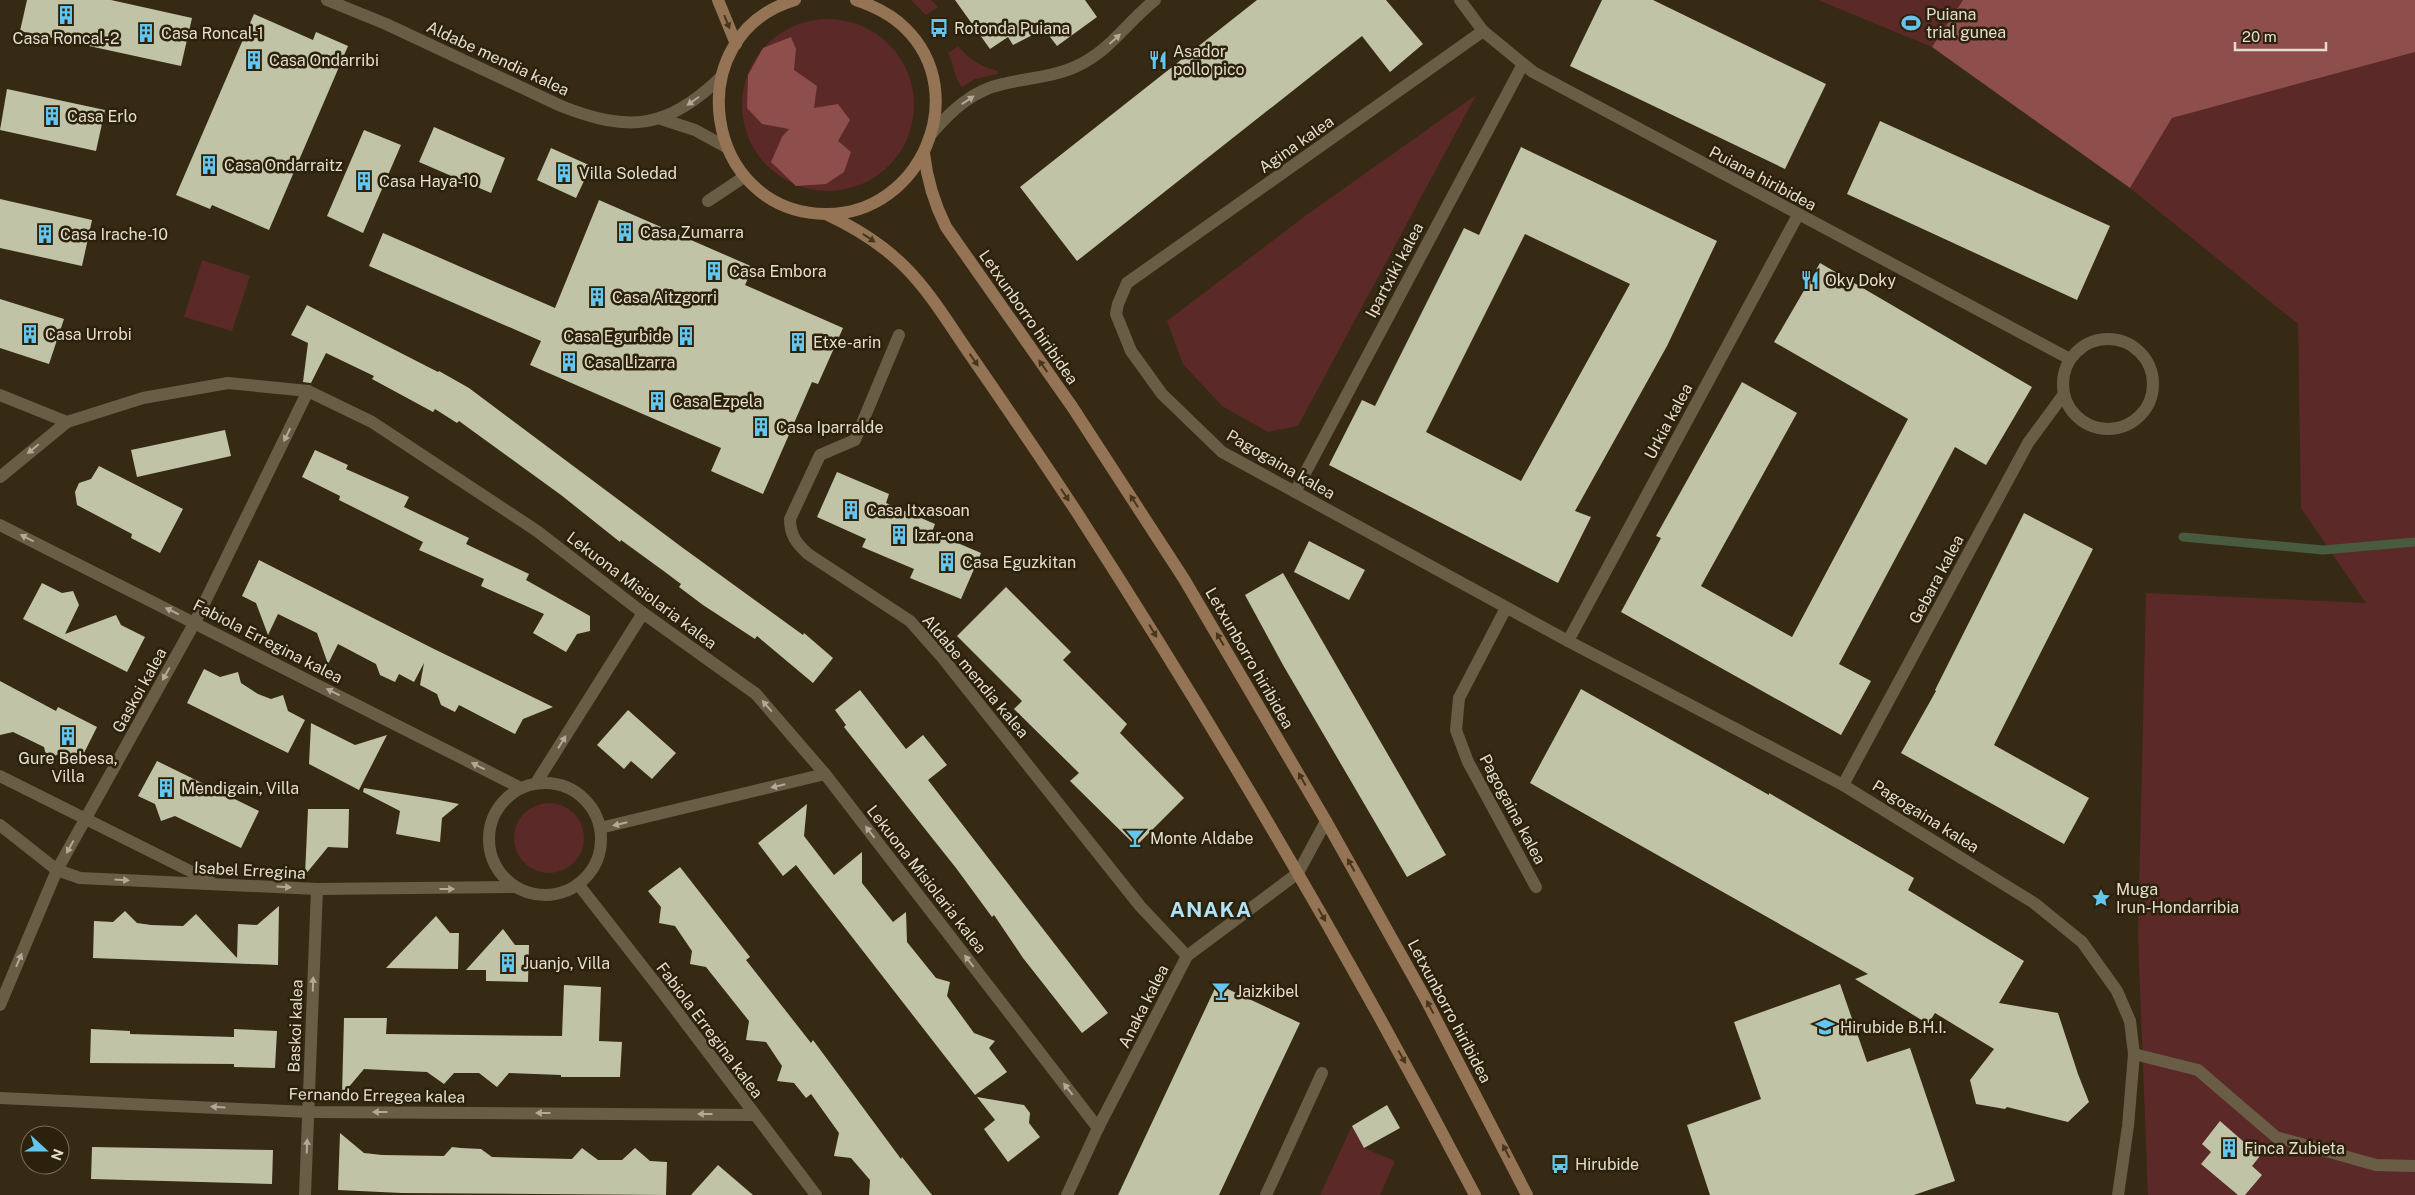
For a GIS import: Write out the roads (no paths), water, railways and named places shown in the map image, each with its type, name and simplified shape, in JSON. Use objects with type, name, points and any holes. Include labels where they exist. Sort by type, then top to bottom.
[{"type":"main road","points":[[718,0],[736,44]]},
{"type":"main road","points":[[795,0],[776,8],[760,18],[736,44],[721,77],[718,112],[726,147],[744,177],[773,200],[790,208],[826,214],[867,206],[888,196],[919,164],[935,122],[935,88],[925,56],[906,28],[878,8],[856,0]]},
{"type":"main road","name":"Letxunborro hiribidea","points":[[924,153],[927,179],[935,204],[946,227],[1073,408],[1184,579],[1326,821],[1460,1062],[1527,1195]]},
{"type":"main road","points":[[826,214],[862,233],[889,252],[922,285],[1029,440],[1136,604],[1298,873],[1382,1020],[1475,1195]]},
{"type":"street","name":"Aldabe mendia kalea","points":[[327,0],[386,24],[585,116],[610,121],[636,122],[661,119],[694,101],[721,77]]},
{"type":"street","points":[[932,133],[959,106],[982,91],[1002,84],[1048,76],[1076,67],[1102,52],[1141,11],[1155,0]]},
{"type":"street","name":"Puiana hiribidea","points":[[1460,0],[1483,31],[1533,72],[2070,359]]},
{"type":"street","name":"Agina kalea","points":[[1127,282],[1483,31]]},
{"type":"street","name":"Ipartxiki kalea","points":[[1295,492],[1523,64]]},
{"type":"street","name":"Aldabe mendia kalea","points":[[661,119],[695,130],[726,147]]},
{"type":"street","points":[[708,201],[744,177]]},
{"type":"street","name":"Urkia kalea","points":[[1568,641],[1798,215]]},
{"type":"street","name":"Pagogaina kalea","points":[[1127,282],[1116,314],[1131,350],[1162,394],[1222,452],[1506,608],[1843,785],[2034,903],[2082,942],[2117,991],[2130,1020],[2134,1054],[2128,1126],[2118,1195]]},
{"type":"street","name":"Aldabe mendia kalea","points":[[899,335],[855,440],[820,456],[790,518],[790,529],[795,541],[808,554],[910,621],[941,656],[1140,906],[1187,956]]},
{"type":"street","points":[[2109,338],[2124,341],[2138,350],[2148,362],[2153,376],[2153,392],[2147,407],[2138,419],[2124,427],[2109,430],[2093,427],[2080,420],[2070,408],[2064,394],[2064,370],[2070,359],[2080,348],[2094,340],[2109,338]]},
{"type":"street","name":"Lekuona Misiolaria kalea","points":[[67,422],[143,398],[228,383],[308,391],[372,422],[537,530],[643,613],[756,694],[825,774],[1098,1128]]},
{"type":"street","name":"Gaskoi kalea","points":[[0,1005],[57,870],[195,622],[308,391]]},
{"type":"street","name":"Gebara kalea","points":[[1843,785],[2028,443],[2064,394]]},
{"type":"street","points":[[0,395],[67,422],[0,477]]},
{"type":"street","name":"Fabiola Erregina kalea","points":[[0,525],[521,788]]},
{"type":"street","name":"Pagogaina kalea","points":[[1506,608],[1459,698],[1456,730],[1468,762],[1536,888]]},
{"type":"street","points":[[536,784],[643,613]]},
{"type":"street","points":[[600,828],[825,774]]},
{"type":"street","points":[[0,776],[216,884]]},
{"type":"street","points":[[536,784],[557,784],[578,793],[589,804],[600,828],[601,843],[597,862],[585,880],[556,895],[537,895],[515,887],[498,870],[490,851],[491,823],[502,803],[521,788],[536,784]]},
{"type":"street","points":[[1298,873],[1326,821]]},
{"type":"street","name":"Isabel Erregina","points":[[0,825],[57,870],[80,878],[316,889],[515,887]]},
{"type":"street","name":"Anaka kalea","points":[[1067,1195],[1098,1128],[1187,956],[1298,873]]},
{"type":"street","name":"Fabiola Erregina kalea","points":[[578,884],[816,1195]]},
{"type":"street","name":"Baskoi kalea","points":[[305,1195],[316,889]]},
{"type":"street","points":[[2134,1054],[2198,1070],[2276,1137],[2376,1165],[2415,1166]]},
{"type":"street","points":[[1266,1195],[1322,1073]]},
{"type":"street","name":"Fernando Erregea kalea","points":[[0,1098],[308,1112],[754,1114]]},
{"type":"waterway","points":[[2183,537],[2323,550],[2415,542]]},
{"type":"place","name":"Casa Roncal-2","points":[[66,15]]},
{"type":"place","name":"Puiana trial gunea","points":[[1911,23]]},
{"type":"place","name":"Rotonda Puiana","points":[[939,28]]},
{"type":"place","name":"Casa Roncal-1","points":[[146,33]]},
{"type":"place","name":"Casa Ondarribi","points":[[254,60]]},
{"type":"place","name":"Asador pollo pico","points":[[1158,60]]},
{"type":"place","name":"Casa Erlo","points":[[52,116]]},
{"type":"place","name":"Casa Ondarraitz","points":[[209,165]]},
{"type":"place","name":"Villa Soledad","points":[[564,173]]},
{"type":"place","name":"Casa Haya-10","points":[[364,181]]},
{"type":"place","name":"Casa Zumarra","points":[[625,232]]},
{"type":"place","name":"Casa Irache-10","points":[[45,234]]},
{"type":"place","name":"Casa Embora","points":[[714,271]]},
{"type":"place","name":"Oky Doky","points":[[1810,280]]},
{"type":"place","name":"Casa Aitzgorri","points":[[597,297]]},
{"type":"place","name":"Casa Urrobi","points":[[30,334]]},
{"type":"place","name":"Casa Egurbide","points":[[686,336]]},
{"type":"place","name":"Etxe-arin","points":[[798,342]]},
{"type":"place","name":"Casa Lizarra","points":[[569,362]]},
{"type":"place","name":"Casa Ezpela","points":[[657,401]]},
{"type":"place","name":"Casa Iparralde","points":[[761,427]]},
{"type":"place","name":"Casa Itxasoan","points":[[851,510]]},
{"type":"place","name":"Izar-ona","points":[[899,535]]},
{"type":"place","name":"Casa Eguzkitan","points":[[947,562]]},
{"type":"place","name":"Gure Bebesa, Villa","points":[[68,736]]},
{"type":"place","name":"Mendigain, Villa","points":[[166,788]]},
{"type":"place","name":"Monte Aldabe","points":[[1135,838]]},
{"type":"place","name":"Muga Irun-Hondarribia","points":[[2101,898]]},
{"type":"place","name":"Juanjo, Villa","points":[[508,963]]},
{"type":"place","name":"Jaizkibel","points":[[1221,991]]},
{"type":"place","name":"Hirubide B.H.I.","points":[[1825,1027]]},
{"type":"place","name":"Finca Zubieta","points":[[2229,1148]]},
{"type":"place","name":"Hirubide","points":[[1560,1164]]},
{"type":"district","name":"ANAKA","points":[[1211,910]]}]
